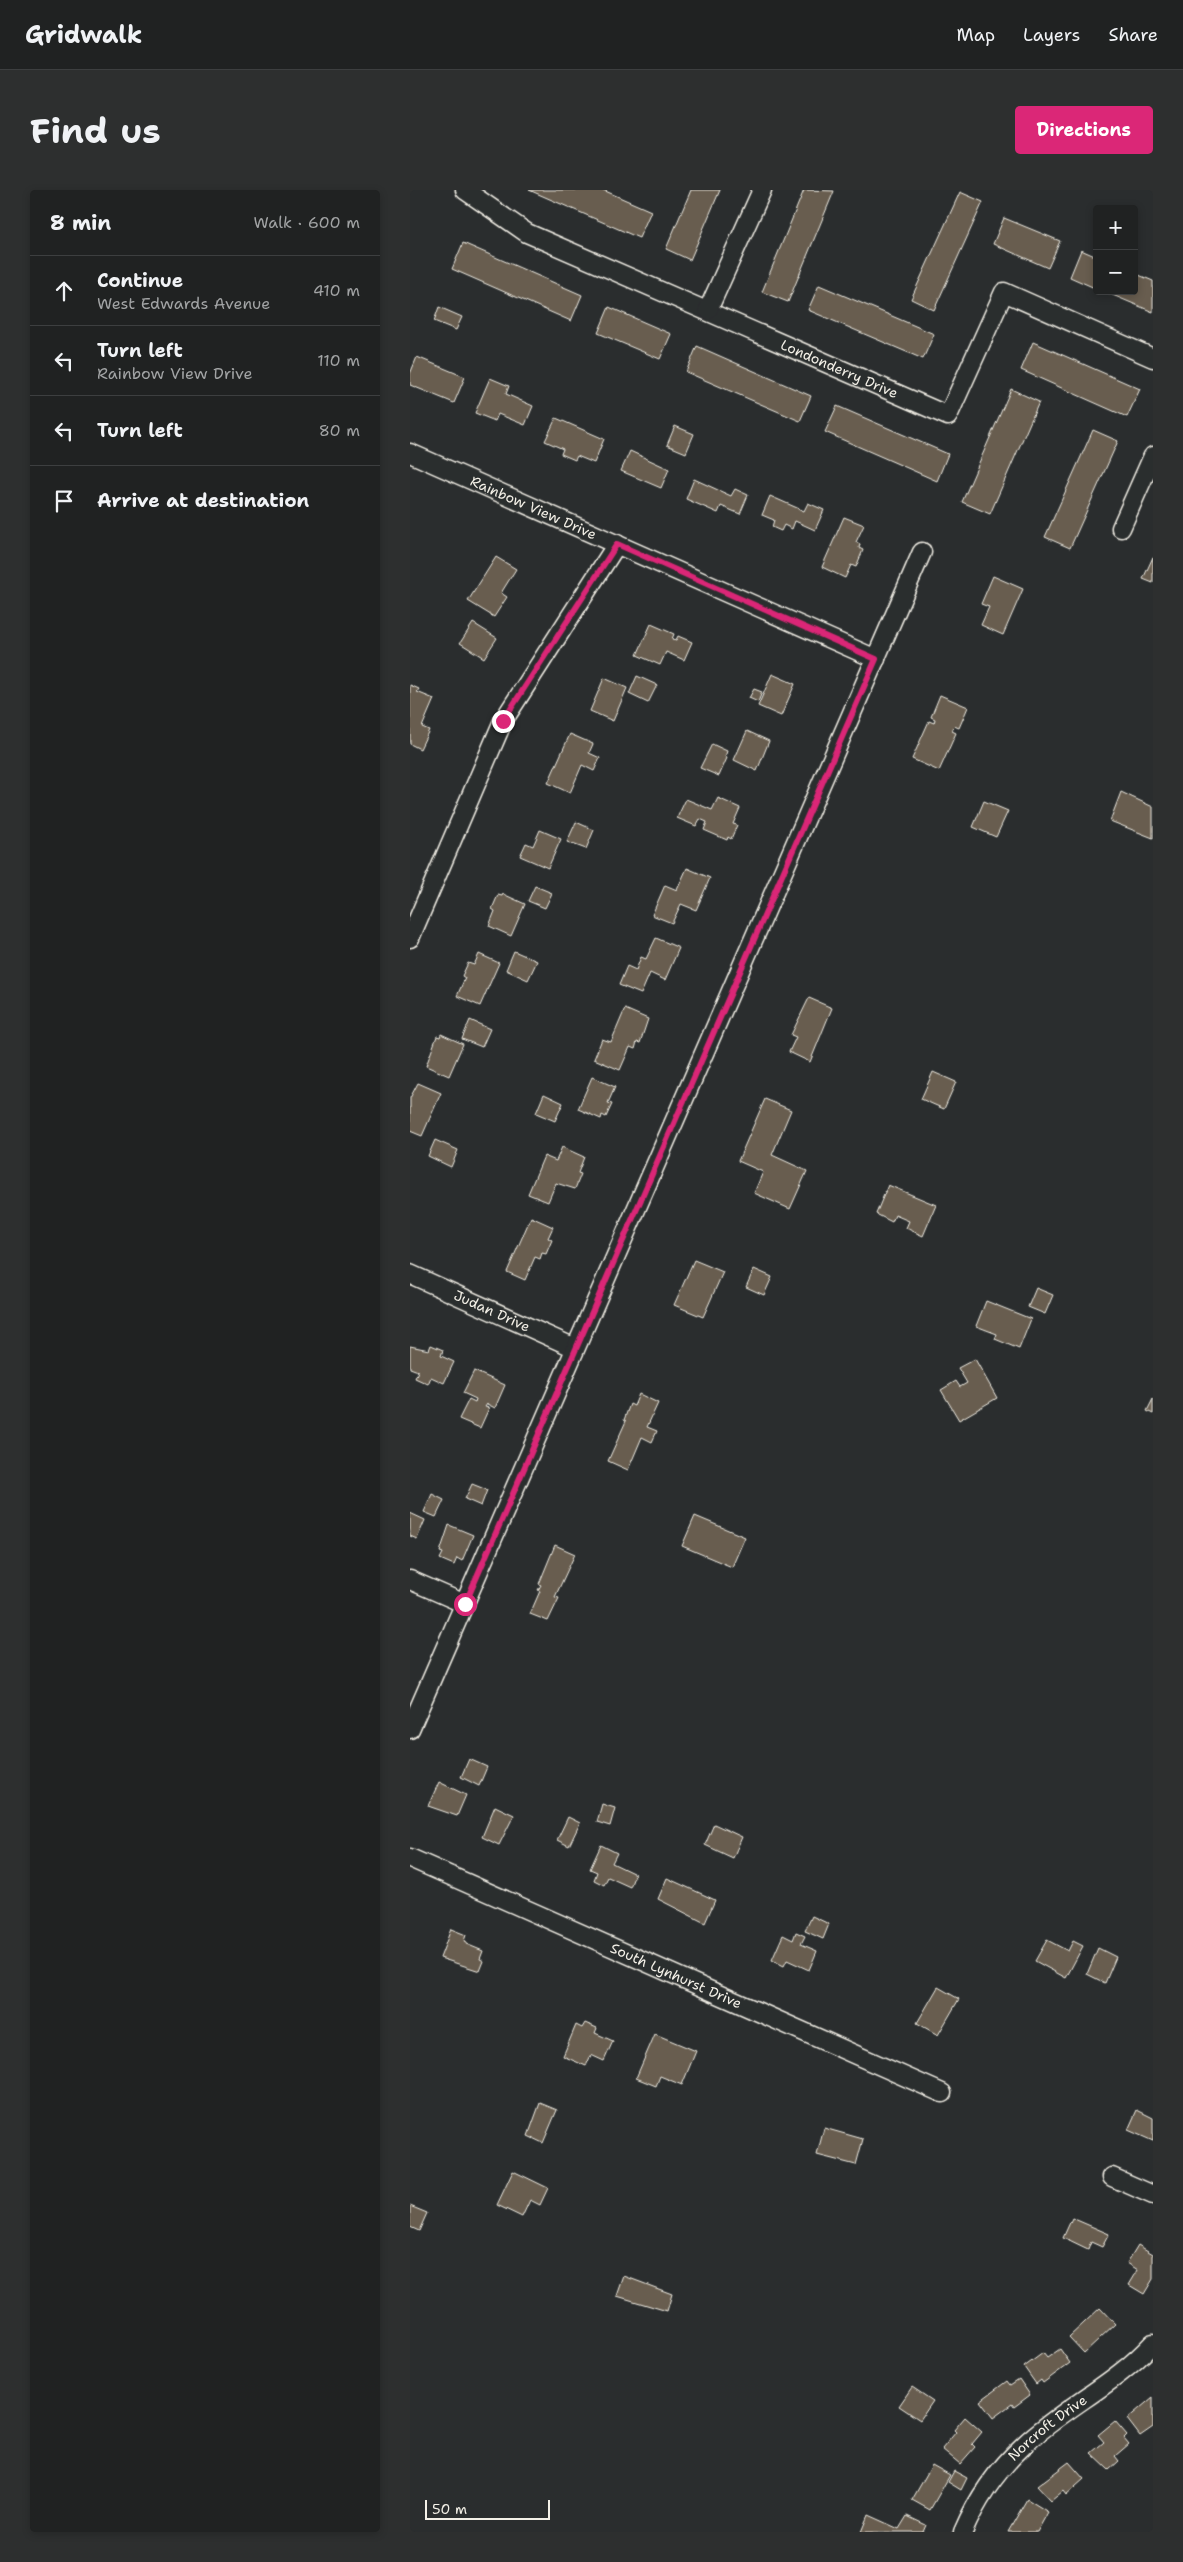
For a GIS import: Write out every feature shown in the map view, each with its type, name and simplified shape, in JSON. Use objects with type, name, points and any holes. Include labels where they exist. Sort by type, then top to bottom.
[{"type":"street","name":"Londonderry Drive","points":[[465,190],[527,233],[708,310],[948,416],[1004,292],[1153,358]]},
{"type":"street","points":[[708,310],[762,190]]},
{"type":"street","name":"Rainbow View Drive","points":[[410,453],[876,659]]},
{"type":"street","points":[[1121,528],[1153,456]]},
{"type":"street","points":[[410,938],[503,721],[617,544]]},
{"type":"street","points":[[410,1729],[922,552]]},
{"type":"street","name":"Judan Drive","points":[[410,1274],[575,1348]]},
{"type":"street","points":[[410,1580],[465,1604]]},
{"type":"street","name":"South Lynhurst Drive","points":[[410,1858],[942,2094]]},
{"type":"street","points":[[1112,2177],[1153,2195]]},
{"type":"street","name":"Norcroft Drive","points":[[963,2532],[976,2505],[998,2472],[1025,2444],[1132,2363],[1153,2343]]},
{"type":"building","points":[[529,190],[603,190],[651,211],[639,238]]},
{"type":"building","points":[[691,190],[720,190],[690,260],[666,249]]},
{"type":"building","points":[[804,190],[834,191],[788,302],[762,292]]},
{"type":"building","points":[[960,192],[983,202],[934,310],[911,299]]},
{"type":"building","points":[[1004,218],[1060,241],[1048,268],[993,244]]},
{"type":"building","points":[[463,243],[582,295],[571,321],[452,269]]},
{"type":"building","points":[[1081,250],[1093,255],[1093,287],[1070,277]]},
{"type":"building","points":[[1138,275],[1153,281],[1153,312],[1113,295],[1138,295]]},
{"type":"building","points":[[819,285],[934,334],[923,359],[808,310]]},
{"type":"building","points":[[439,307],[462,317],[456,330],[434,321]]},
{"type":"building","points":[[609,307],[671,334],[660,359],[598,333]]},
{"type":"building","points":[[1033,342],[1140,389],[1127,417],[1021,370]]},
{"type":"building","points":[[697,346],[811,396],[800,421],[686,372]]},
{"type":"building","points":[[417,357],[465,377],[454,403],[410,385],[410,374]]},
{"type":"building","points":[[490,378],[509,386],[506,394],[533,406],[525,425],[498,414],[495,421],[475,413]]},
{"type":"building","points":[[1011,389],[1039,402],[990,514],[962,502]]},
{"type":"building","points":[[837,406],[948,454],[937,481],[825,432]]},
{"type":"building","points":[[556,418],[604,439],[594,463],[577,456],[575,460],[561,454],[563,449],[545,441]]},
{"type":"building","points":[[675,426],[694,434],[686,453],[667,445]]},
{"type":"building","points":[[1093,430],[1118,441],[1070,548],[1045,537]]},
{"type":"building","points":[[630,451],[669,469],[661,488],[621,471]]},
{"type":"building","points":[[694,479],[731,496],[735,489],[748,495],[740,514],[721,506],[718,513],[686,499]]},
{"type":"building","points":[[770,496],[804,511],[808,503],[824,510],[815,530],[795,521],[792,529],[784,525],[781,531],[772,527],[774,520],[762,515]]},
{"type":"building","points":[[844,517],[864,525],[856,542],[860,544],[859,548],[863,550],[856,567],[851,565],[845,578],[822,567]]},
{"type":"building","points":[[496,557],[516,569],[501,593],[507,597],[494,617],[468,601]]},
{"type":"building","points":[[1153,557],[1153,583],[1143,579]]},
{"type":"building","points":[[993,576],[1023,589],[1003,635],[981,625],[989,607],[981,604]]},
{"type":"building","points":[[473,623],[497,638],[484,658],[460,643]]},
{"type":"building","points":[[651,624],[674,634],[672,639],[676,640],[678,636],[692,642],[684,660],[666,652],[660,665],[637,655]]},
{"type":"building","points":[[772,674],[795,684],[781,716],[758,706]]},
{"type":"building","points":[[637,676],[657,685],[648,703],[629,694]]},
{"type":"building","points":[[604,678],[627,688],[613,721],[590,711]]},
{"type":"building","points":[[410,685],[419,689],[417,692],[434,699],[422,727],[429,730],[420,749],[410,744]]},
{"type":"building","points":[[754,689],[762,692],[758,702],[749,698]]},
{"type":"building","points":[[940,695],[968,707],[959,728],[954,726],[952,731],[956,733],[939,771],[912,759],[929,721],[934,723],[935,719],[931,717]]},
{"type":"building","points":[[747,731],[769,741],[757,771],[734,760]]},
{"type":"building","points":[[570,734],[593,744],[589,753],[600,758],[594,771],[582,765],[570,793],[548,783]]},
{"type":"building","points":[[712,744],[727,751],[725,757],[727,758],[719,776],[700,768]]},
{"type":"building","points":[[1121,792],[1153,807],[1153,838],[1110,821]]},
{"type":"building","points":[[718,798],[740,808],[733,824],[737,825],[731,839],[728,837],[727,840],[704,830],[707,822],[700,819],[696,826],[677,818],[686,799],[712,810]]},
{"type":"building","points":[[984,801],[1008,811],[996,837],[973,827]]},
{"type":"building","points":[[576,822],[594,830],[586,849],[567,842]]},
{"type":"building","points":[[540,830],[561,839],[548,868],[520,856],[526,843],[533,846]]},
{"type":"building","points":[[687,868],[710,878],[696,910],[681,904],[672,923],[652,915],[665,885],[677,890]]},
{"type":"building","points":[[535,886],[552,893],[545,908],[528,901]]},
{"type":"building","points":[[503,894],[525,904],[511,936],[489,926],[495,911],[492,909],[498,895],[502,896]]},
{"type":"building","points":[[656,938],[679,948],[665,980],[650,973],[641,994],[619,985],[627,966],[636,970],[641,957],[646,959]]},
{"type":"building","points":[[514,951],[537,961],[528,980],[506,970]]},
{"type":"building","points":[[479,954],[499,963],[480,1006],[457,996],[465,978],[462,976],[468,963],[474,965]]},
{"type":"building","points":[[809,998],[832,1008],[810,1062],[789,1052],[796,1037],[791,1035]]},
{"type":"building","points":[[625,1009],[648,1019],[640,1043],[637,1042],[635,1049],[630,1047],[620,1070],[594,1059],[602,1039],[611,1042]]},
{"type":"building","points":[[470,1020],[490,1029],[482,1047],[462,1039]]},
{"type":"building","points":[[441,1034],[463,1044],[449,1076],[426,1066],[437,1036],[440,1037]]},
{"type":"building","points":[[933,1072],[956,1082],[944,1109],[921,1099]]},
{"type":"building","points":[[592,1077],[615,1087],[608,1103],[612,1104],[606,1117],[602,1115],[601,1119],[578,1109]]},
{"type":"building","points":[[418,1083],[441,1093],[422,1136],[410,1131],[410,1098]]},
{"type":"building","points":[[544,1094],[563,1103],[555,1121],[536,1113]]},
{"type":"building","points":[[765,1099],[791,1110],[772,1155],[807,1171],[790,1209],[754,1193],[763,1172],[738,1161]]},
{"type":"building","points":[[435,1140],[458,1150],[451,1167],[428,1156]]},
{"type":"building","points":[[562,1147],[584,1157],[578,1173],[581,1174],[575,1189],[556,1183],[548,1202],[528,1194],[544,1156],[556,1161]]},
{"type":"building","points":[[888,1185],[936,1205],[923,1236],[906,1228],[909,1221],[895,1215],[892,1222],[876,1214]]},
{"type":"building","points":[[531,1217],[553,1227],[548,1238],[552,1240],[546,1254],[542,1253],[540,1259],[535,1257],[525,1280],[507,1272]]},
{"type":"building","points":[[694,1260],[723,1272],[703,1317],[674,1305]]},
{"type":"building","points":[[754,1269],[772,1277],[764,1295],[746,1287]]},
{"type":"building","points":[[1036,1288],[1053,1295],[1045,1314],[1028,1307]]},
{"type":"building","points":[[986,1301],[1031,1319],[1019,1349],[995,1339],[997,1334],[976,1326]]},
{"type":"building","points":[[431,1345],[443,1350],[441,1356],[454,1362],[444,1383],[431,1377],[428,1384],[415,1378],[418,1371],[410,1368],[410,1346],[429,1350]]},
{"type":"building","points":[[975,1359],[997,1398],[959,1420],[941,1390],[956,1381],[960,1387],[967,1383],[958,1368]]},
{"type":"building","points":[[474,1371],[505,1385],[495,1408],[487,1404],[485,1407],[489,1408],[480,1428],[459,1419],[469,1399],[475,1402],[476,1399],[463,1393]]},
{"type":"building","points":[[639,1394],[658,1403],[647,1427],[657,1431],[652,1442],[642,1437],[628,1470],[608,1461],[626,1421],[624,1420],[630,1404],[634,1406]]},
{"type":"building","points":[[1153,1399],[1153,1414],[1147,1411]]},
{"type":"building","points":[[472,1484],[487,1490],[481,1506],[465,1499]]},
{"type":"building","points":[[432,1494],[444,1500],[436,1517],[424,1512]]},
{"type":"building","points":[[410,1513],[425,1520],[417,1539],[410,1536]]},
{"type":"building","points":[[695,1516],[745,1537],[732,1567],[682,1546]]},
{"type":"building","points":[[449,1525],[473,1535],[462,1561],[457,1558],[454,1565],[440,1559],[443,1553],[440,1552]]},
{"type":"building","points":[[555,1545],[575,1554],[555,1597],[559,1598],[548,1621],[530,1614],[540,1591],[538,1590],[541,1585],[539,1584]]},
{"type":"building","points":[[469,1759],[487,1767],[479,1786],[461,1777]]},
{"type":"building","points":[[439,1782],[466,1795],[457,1816],[428,1806]]},
{"type":"building","points":[[602,1804],[615,1808],[610,1826],[597,1822]]},
{"type":"building","points":[[495,1806],[514,1815],[499,1845],[482,1837]]},
{"type":"building","points":[[568,1817],[580,1823],[569,1846],[557,1840]]},
{"type":"building","points":[[714,1824],[742,1837],[733,1858],[705,1845]]},
{"type":"building","points":[[601,1845],[617,1853],[612,1863],[635,1874],[630,1887],[608,1877],[604,1885],[594,1880],[597,1872],[590,1869]]},
{"type":"building","points":[[667,1878],[715,1900],[705,1923],[658,1899]]},
{"type":"building","points":[[812,1916],[829,1924],[823,1939],[805,1931]]},
{"type":"building","points":[[451,1929],[466,1935],[464,1941],[466,1944],[483,1951],[480,1959],[484,1961],[480,1971],[440,1958]]},
{"type":"building","points":[[796,1932],[805,1936],[801,1944],[817,1951],[809,1970],[787,1960],[784,1966],[772,1960],[783,1935],[793,1940]]},
{"type":"building","points":[[1047,1940],[1068,1951],[1073,1941],[1083,1946],[1066,1978],[1035,1961]]},
{"type":"building","points":[[1098,1948],[1116,1957],[1105,1983],[1087,1974]]},
{"type":"building","points":[[938,1987],[959,1999],[938,2035],[917,2023]]},
{"type":"building","points":[[585,2023],[597,2028],[595,2033],[613,2041],[604,2061],[591,2055],[586,2066],[563,2056],[576,2025],[582,2028]]},
{"type":"building","points":[[655,2034],[696,2051],[682,2085],[660,2076],[656,2086],[636,2078]]},
{"type":"building","points":[[540,2103],[557,2110],[543,2143],[528,2136]]},
{"type":"building","points":[[1137,2110],[1153,2118],[1153,2141],[1128,2130]]},
{"type":"building","points":[[824,2128],[863,2139],[856,2165],[817,2155]]},
{"type":"building","points":[[513,2171],[548,2188],[540,2205],[530,2200],[522,2217],[497,2205]]},
{"type":"building","points":[[410,2206],[427,2213],[419,2231],[410,2227]]},
{"type":"building","points":[[1072,2218],[1109,2234],[1102,2247],[1091,2242],[1088,2250],[1063,2238]]},
{"type":"building","points":[[1138,2245],[1153,2254],[1153,2279],[1144,2294],[1129,2285],[1138,2270],[1127,2263]]},
{"type":"building","points":[[624,2276],[672,2294],[667,2311],[617,2296]]},
{"type":"building","points":[[1100,2308],[1115,2324],[1084,2353],[1069,2337]]},
{"type":"building","points":[[1060,2349],[1070,2363],[1043,2383],[1041,2380],[1036,2384],[1024,2367],[1043,2353],[1047,2358]]},
{"type":"building","points":[[1019,2379],[1030,2395],[1014,2407],[1012,2404],[993,2418],[980,2401],[1007,2381],[1010,2385]]},
{"type":"building","points":[[912,2387],[933,2401],[920,2420],[899,2406]]},
{"type":"building","points":[[1153,2397],[1153,2427],[1140,2436],[1127,2419]]},
{"type":"building","points":[[965,2417],[982,2432],[972,2444],[975,2447],[960,2464],[942,2449]]},
{"type":"building","points":[[1115,2421],[1127,2435],[1124,2438],[1129,2444],[1115,2456],[1119,2461],[1109,2470],[1091,2453],[1104,2442],[1098,2435]]},
{"type":"building","points":[[1069,2462],[1084,2479],[1066,2495],[1063,2491],[1051,2501],[1037,2486]]},
{"type":"building","points":[[932,2465],[950,2475],[930,2510],[912,2500]]},
{"type":"building","points":[[954,2471],[967,2478],[961,2490],[948,2482]]},
{"type":"building","points":[[1027,2499],[1048,2512],[1037,2532],[1008,2532]]},
{"type":"building","points":[[868,2515],[899,2529],[907,2516],[926,2525],[923,2532],[861,2532]]},
{"type":"route","points":[[465,1604],[876,659],[617,544],[503,721]]}]
